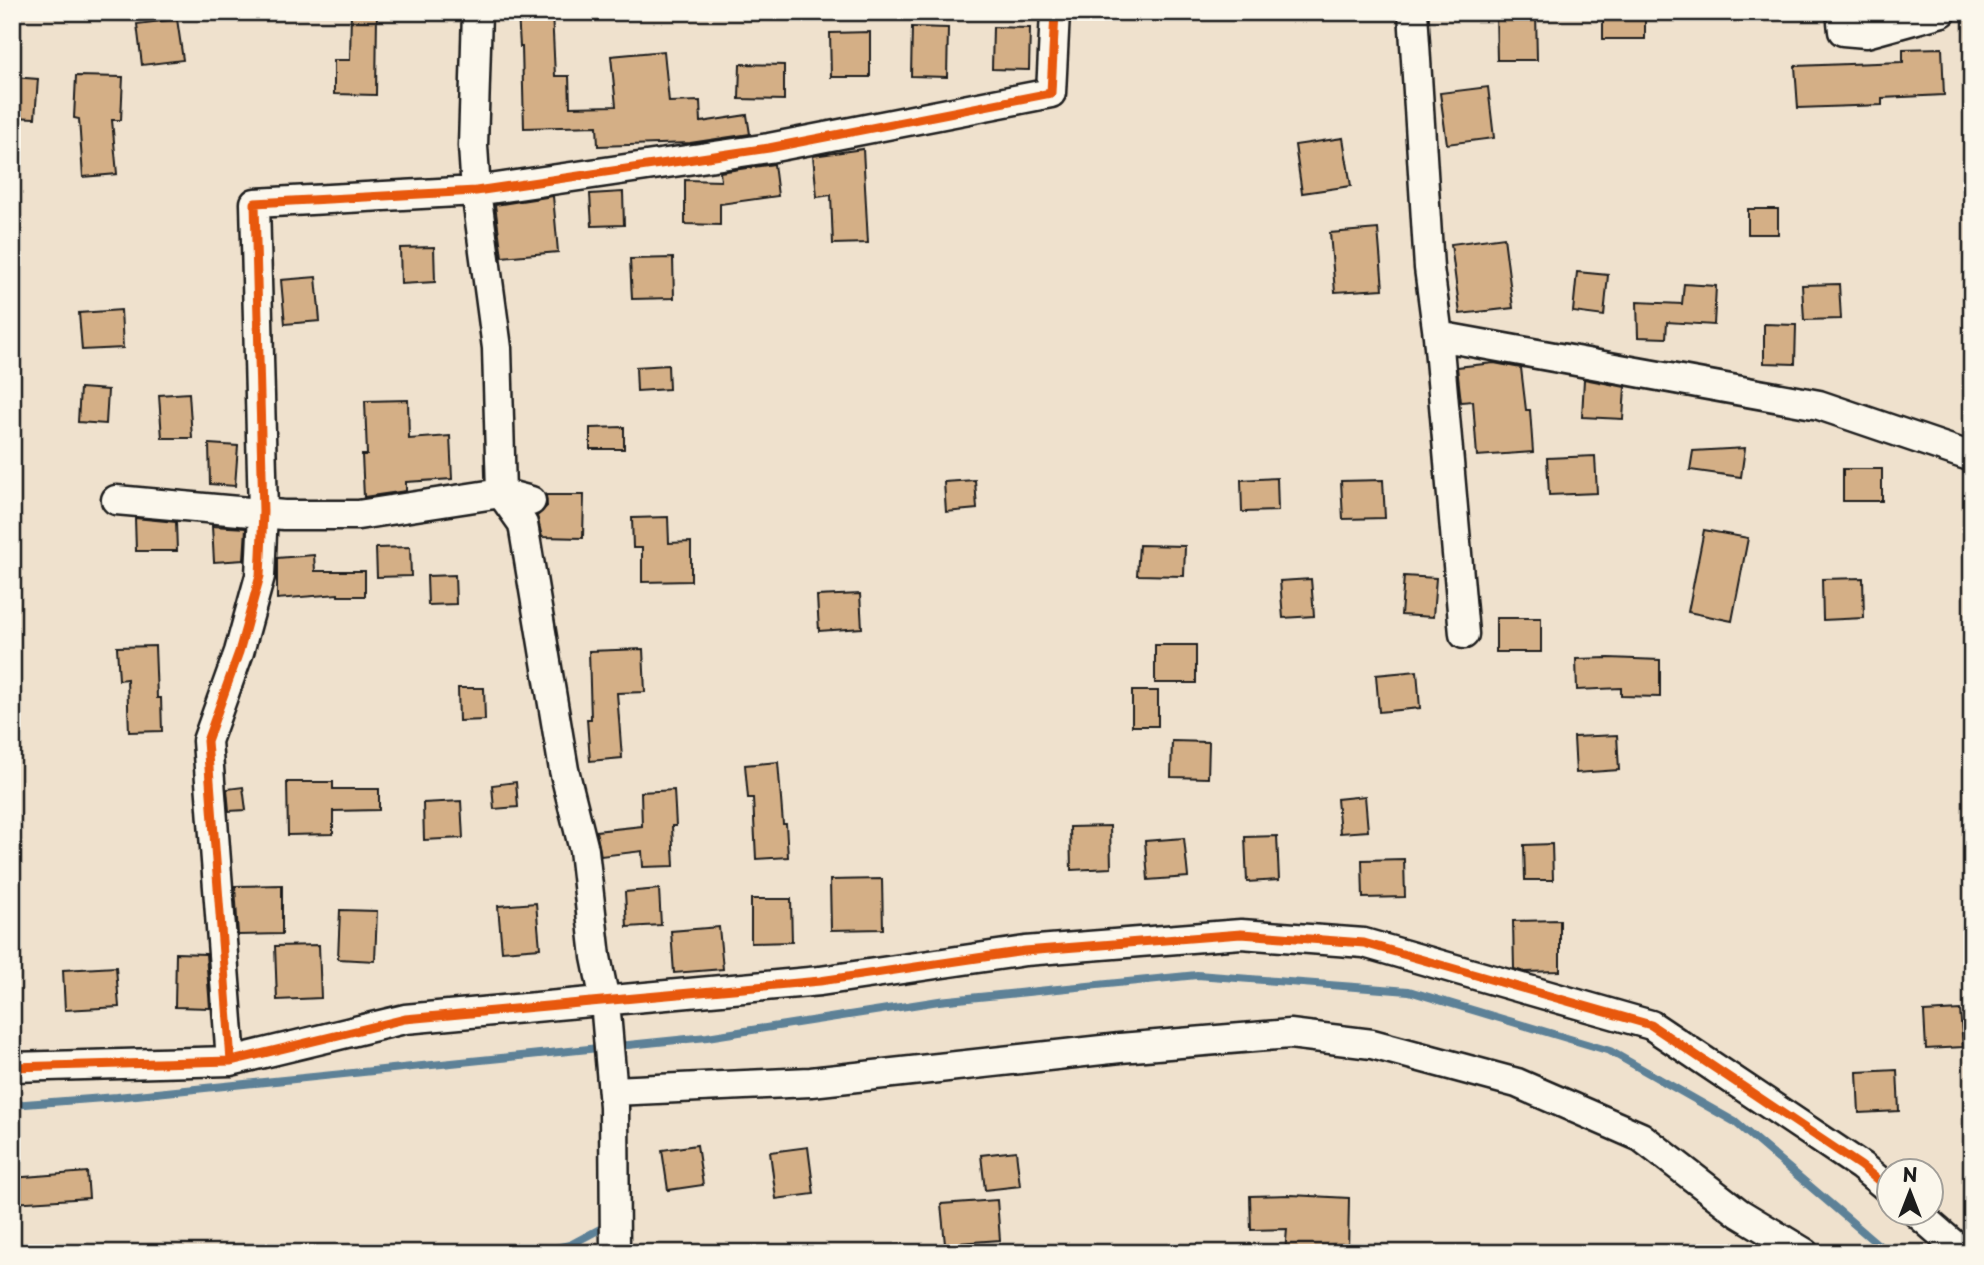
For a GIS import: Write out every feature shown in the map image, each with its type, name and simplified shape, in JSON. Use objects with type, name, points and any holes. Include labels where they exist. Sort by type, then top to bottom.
[{"type":"street","points":[[477,12],[473,146],[476,191],[498,348],[501,493],[523,524],[564,770],[584,850],[606,1013],[613,1091],[615,1253]]},
{"type":"street","points":[[231,1061],[206,741],[239,652],[260,576],[262,512],[255,203],[476,191],[769,148],[1051,93],[1055,12]]},
{"type":"street","points":[[1413,12],[1429,268],[1438,335],[1464,634]]},
{"type":"street","points":[[1841,12],[1843,31],[1867,33],[1942,12]]},
{"type":"street","points":[[1438,335],[1819,405],[1972,457]]},
{"type":"street","points":[[117,500],[284,515],[358,515],[501,493],[531,501]]},
{"type":"street","points":[[12,1068],[231,1061],[405,1019],[606,1013],[1025,951],[1241,934],[1364,943],[1651,1025],[1861,1166],[1876,1179]]},
{"type":"street","points":[[613,1091],[811,1082],[1120,1048],[1290,1034],[1372,1044],[1517,1083],[1641,1137],[1740,1213],[1805,1253]]},
{"type":"street","points":[[1931,1226],[1963,1253]]},
{"type":"building","points":[[351,12],[377,12],[376,95],[334,94],[334,60],[350,60]]},
{"type":"building","points":[[518,12],[552,12],[555,76],[569,76],[570,107],[616,106],[611,56],[664,51],[669,102],[700,101],[701,122],[747,115],[750,134],[690,143],[598,146],[597,126],[524,128],[522,47]]},
{"type":"building","points":[[1496,12],[1536,12],[1537,60],[1497,60]]},
{"type":"building","points":[[1603,12],[1645,12],[1645,39],[1603,39]]},
{"type":"building","points":[[177,19],[183,60],[142,65],[137,24]]},
{"type":"building","points":[[912,27],[948,28],[947,77],[911,76]]},
{"type":"building","points":[[993,27],[1030,28],[1029,70],[992,69]]},
{"type":"building","points":[[870,32],[870,77],[831,77],[830,33]]},
{"type":"building","points":[[1942,48],[1944,95],[1882,98],[1882,105],[1798,108],[1795,66],[1903,62],[1903,49]]},
{"type":"building","points":[[740,64],[784,65],[784,100],[739,99]]},
{"type":"building","points":[[76,76],[123,77],[121,120],[112,120],[117,174],[83,177],[79,119],[74,118]]},
{"type":"building","points":[[12,77],[38,79],[35,118],[12,117]]},
{"type":"building","points":[[1488,87],[1494,138],[1447,144],[1440,93]]},
{"type":"building","points":[[1343,138],[1351,186],[1302,193],[1295,145]]},
{"type":"building","points":[[863,149],[868,243],[833,244],[831,195],[817,197],[813,156]]},
{"type":"building","points":[[774,164],[778,196],[720,204],[720,225],[685,224],[685,180],[721,181],[720,172]]},
{"type":"building","points":[[623,192],[624,225],[592,226],[590,194]]},
{"type":"building","points":[[553,196],[558,252],[502,257],[495,205]]},
{"type":"building","points":[[1748,209],[1778,209],[1778,234],[1748,234]]},
{"type":"building","points":[[1378,229],[1383,289],[1335,292],[1330,233]]},
{"type":"building","points":[[1504,237],[1513,308],[1460,314],[1451,244]]},
{"type":"building","points":[[434,247],[435,282],[401,284],[400,248]]},
{"type":"building","points":[[673,258],[674,298],[632,299],[630,259]]},
{"type":"building","points":[[1577,272],[1608,275],[1604,316],[1573,312]]},
{"type":"building","points":[[316,277],[320,321],[285,324],[281,280]]},
{"type":"building","points":[[1684,284],[1716,286],[1714,325],[1667,322],[1666,338],[1638,337],[1637,302],[1682,304]]},
{"type":"building","points":[[1839,284],[1841,319],[1804,320],[1802,285]]},
{"type":"building","points":[[121,310],[123,348],[82,350],[79,313]]},
{"type":"building","points":[[1764,324],[1796,325],[1795,364],[1764,363]]},
{"type":"building","points":[[1494,363],[1521,368],[1526,410],[1530,410],[1533,452],[1477,456],[1473,401],[1461,402],[1457,367]]},
{"type":"building","points":[[668,365],[669,389],[637,391],[636,367]]},
{"type":"building","points":[[1584,379],[1625,387],[1623,419],[1582,417]]},
{"type":"building","points":[[80,388],[108,390],[106,424],[78,422]]},
{"type":"building","points":[[189,393],[192,438],[162,438],[159,395]]},
{"type":"building","points":[[408,400],[409,439],[450,436],[452,479],[406,482],[406,491],[364,497],[362,455],[367,455],[365,401]]},
{"type":"building","points":[[624,427],[624,449],[590,449],[590,428]]},
{"type":"building","points":[[209,444],[238,446],[235,486],[210,484]]},
{"type":"building","points":[[1745,448],[1741,477],[1690,470],[1693,451]]},
{"type":"building","points":[[1595,456],[1597,493],[1549,495],[1547,458]]},
{"type":"building","points":[[1843,469],[1882,469],[1882,501],[1843,501]]},
{"type":"building","points":[[1277,478],[1278,511],[1242,512],[1241,480]]},
{"type":"building","points":[[975,480],[977,509],[946,512],[944,482]]},
{"type":"building","points":[[1383,480],[1385,518],[1343,519],[1341,481]]},
{"type":"building","points":[[546,495],[584,495],[583,538],[542,537],[537,516],[547,506]]},
{"type":"building","points":[[668,517],[669,543],[691,542],[691,581],[642,582],[642,548],[633,548],[632,518]]},
{"type":"building","points":[[135,518],[176,522],[177,551],[136,551]]},
{"type":"building","points":[[212,526],[246,528],[244,560],[214,562]]},
{"type":"building","points":[[1704,530],[1748,538],[1732,621],[1688,612]]},
{"type":"building","points":[[1139,545],[1185,546],[1184,576],[1137,575]]},
{"type":"building","points":[[410,547],[411,576],[377,577],[376,548]]},
{"type":"building","points":[[314,555],[315,571],[365,571],[365,596],[338,594],[277,599],[277,558]]},
{"type":"building","points":[[455,575],[456,604],[428,605],[427,576]]},
{"type":"building","points":[[1404,576],[1436,578],[1433,617],[1401,615]]},
{"type":"building","points":[[1863,578],[1864,618],[1823,620],[1822,579]]},
{"type":"building","points":[[1311,579],[1314,616],[1283,618],[1280,581]]},
{"type":"building","points":[[860,594],[862,628],[819,631],[817,596]]},
{"type":"building","points":[[1496,618],[1541,618],[1541,652],[1496,652]]},
{"type":"building","points":[[1155,645],[1196,645],[1196,683],[1155,683]]},
{"type":"building","points":[[155,646],[157,698],[161,698],[162,731],[129,732],[127,679],[119,680],[117,647]]},
{"type":"building","points":[[643,649],[645,692],[617,693],[622,758],[590,761],[587,719],[591,719],[589,651]]},
{"type":"building","points":[[1576,659],[1660,660],[1660,697],[1621,696],[1621,688],[1577,690]]},
{"type":"building","points":[[1417,671],[1420,708],[1379,712],[1376,675]]},
{"type":"building","points":[[458,688],[484,688],[485,720],[459,721]]},
{"type":"building","points":[[1132,691],[1158,691],[1158,726],[1132,726]]},
{"type":"building","points":[[1617,735],[1619,770],[1576,773],[1574,737]]},
{"type":"building","points":[[1172,741],[1209,742],[1208,778],[1171,777]]},
{"type":"building","points":[[778,762],[788,857],[756,859],[753,798],[748,798],[745,765]]},
{"type":"building","points":[[287,782],[333,782],[333,789],[379,789],[379,810],[333,811],[333,834],[288,835]]},
{"type":"building","points":[[516,782],[518,807],[494,809],[492,785]]},
{"type":"building","points":[[243,787],[246,810],[229,811],[227,789]]},
{"type":"building","points":[[674,790],[674,866],[643,867],[642,851],[601,856],[596,831],[642,826],[641,792]]},
{"type":"building","points":[[1365,796],[1368,831],[1340,833],[1337,799]]},
{"type":"building","points":[[461,801],[463,838],[424,840],[423,803]]},
{"type":"building","points":[[1110,826],[1111,868],[1071,870],[1070,827]]},
{"type":"building","points":[[1277,836],[1279,880],[1247,882],[1245,837]]},
{"type":"building","points":[[1184,838],[1188,877],[1148,880],[1145,841]]},
{"type":"building","points":[[1552,844],[1553,880],[1525,880],[1524,845]]},
{"type":"building","points":[[1404,859],[1405,897],[1363,898],[1362,860]]},
{"type":"building","points":[[882,879],[883,929],[831,930],[830,880]]},
{"type":"building","points":[[282,885],[282,934],[238,935],[235,886]]},
{"type":"building","points":[[659,889],[661,925],[627,927],[625,892]]},
{"type":"building","points":[[751,899],[791,899],[792,942],[751,943]]},
{"type":"building","points":[[536,903],[540,948],[502,951],[498,906]]},
{"type":"building","points":[[340,910],[377,911],[375,961],[338,959]]},
{"type":"building","points":[[1560,920],[1560,971],[1525,972],[1514,969],[1513,921]]},
{"type":"building","points":[[719,927],[723,969],[674,973],[671,931]]},
{"type":"building","points":[[319,945],[321,998],[277,1000],[275,946]]},
{"type":"building","points":[[176,953],[206,954],[210,1008],[175,1007]]},
{"type":"building","points":[[116,967],[119,1007],[65,1010],[63,970]]},
{"type":"building","points":[[1960,1010],[1963,1047],[1926,1049],[1924,1012]]},
{"type":"building","points":[[1897,1070],[1899,1111],[1859,1113],[1857,1072]]},
{"type":"building","points":[[697,1145],[703,1185],[668,1190],[662,1150]]},
{"type":"building","points":[[808,1147],[814,1194],[776,1199],[770,1152]]},
{"type":"building","points":[[1016,1151],[1020,1186],[985,1190],[981,1155]]},
{"type":"building","points":[[87,1172],[89,1198],[12,1203],[12,1178]]},
{"type":"building","points":[[1250,1196],[1349,1198],[1348,1253],[1285,1253],[1287,1229],[1251,1230]]},
{"type":"building","points":[[997,1200],[1000,1240],[945,1244],[941,1204]]},
{"type":"waterway","points":[[12,1105],[117,1097],[707,1037],[939,1001],[1197,975],[1409,991],[1610,1051],[1735,1122],[1888,1253]]},
{"type":"waterway","points":[[531,1253],[570,1245],[600,1229]]},
{"type":"cycle path","points":[[231,1061],[207,741],[239,652],[260,576],[263,512],[255,203],[476,191],[769,148],[1051,93],[1055,12]]},
{"type":"cycle path","points":[[12,1067],[231,1061],[405,1019],[820,981],[1025,951],[1241,934],[1364,943],[1651,1025],[1876,1178]]}]
